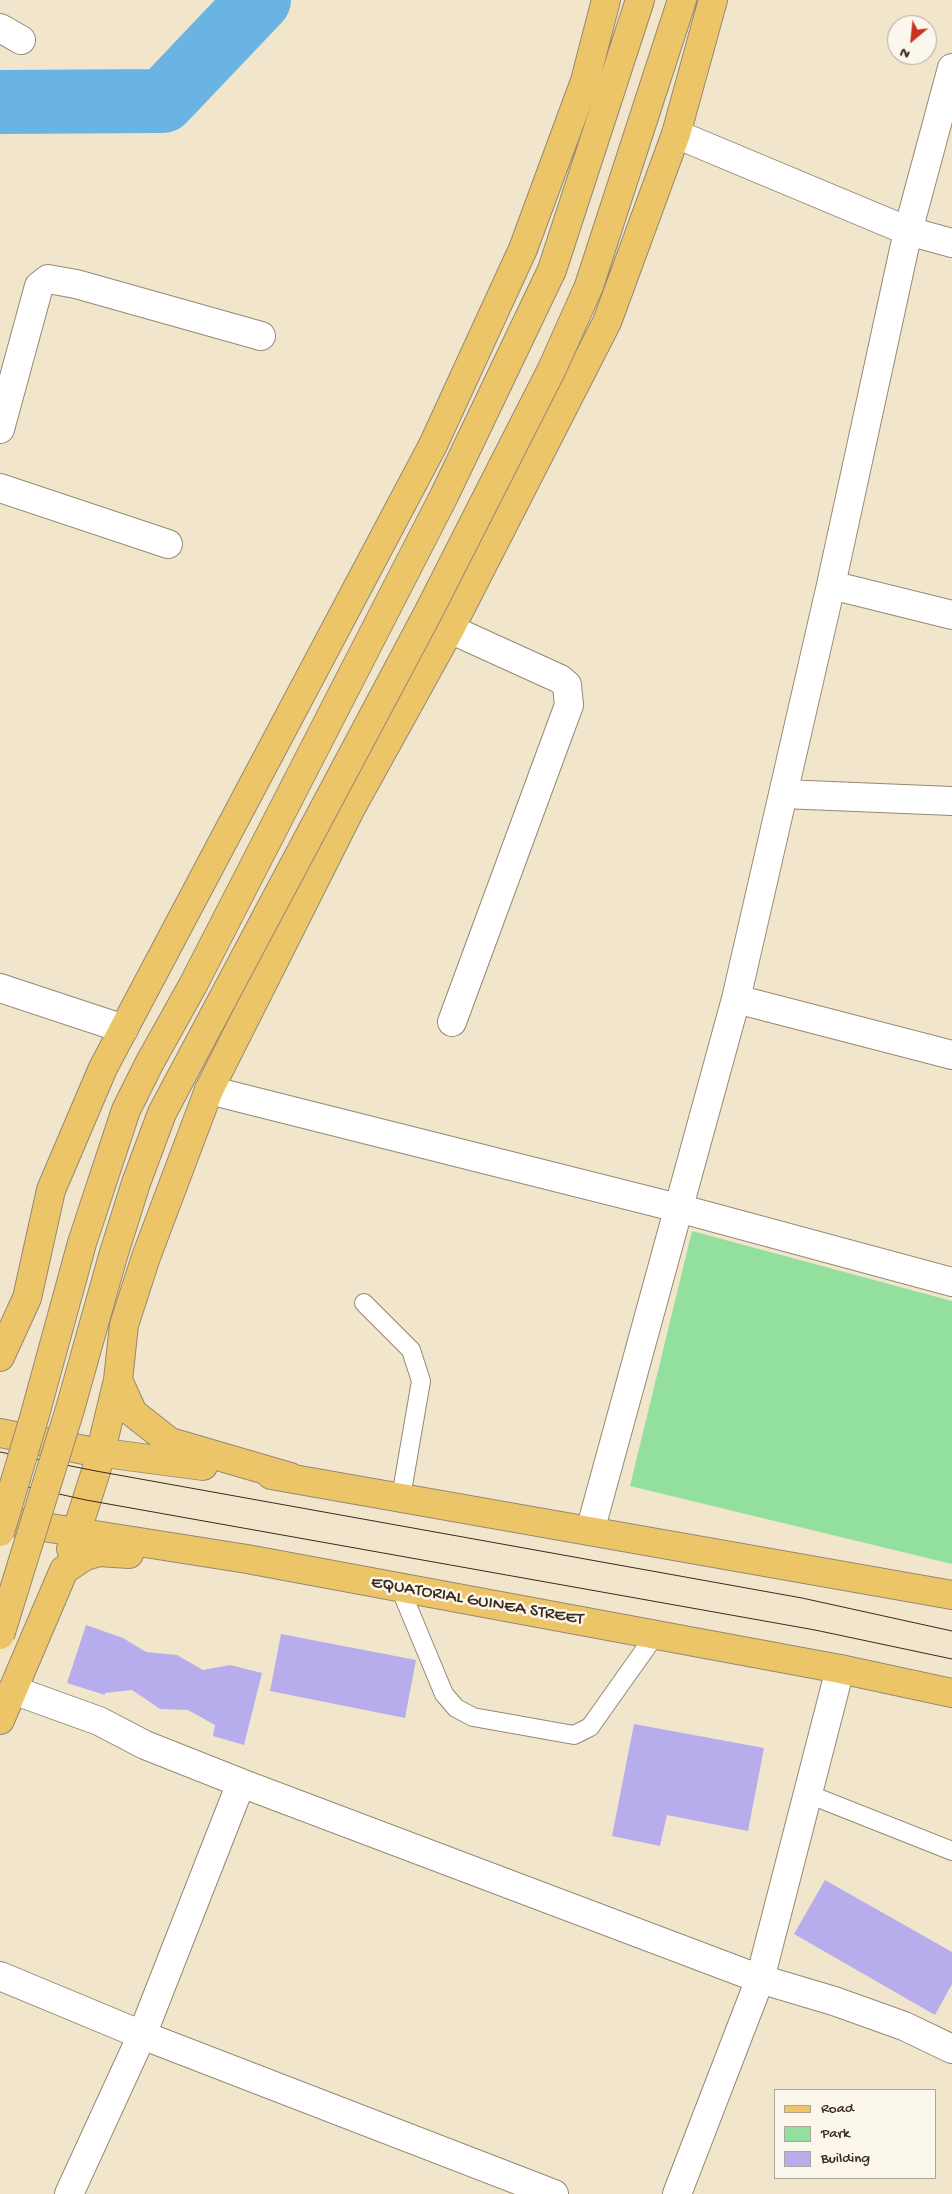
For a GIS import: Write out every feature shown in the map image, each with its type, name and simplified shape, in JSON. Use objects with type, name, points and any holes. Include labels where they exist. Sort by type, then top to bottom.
[{"type":"main road","points":[[0,1357],[27,1298],[51,1190],[103,1068],[433,445],[523,250],[585,81],[606,0]]},
{"type":"main road","points":[[0,1532],[34,1418],[82,1243],[126,1110],[150,1062],[193,985],[444,496],[552,270],[640,0]]},
{"type":"main road","points":[[0,1635],[70,1409],[113,1256],[136,1183],[162,1113],[428,613],[552,369],[589,286],[682,0]]},
{"type":"main road","points":[[0,1720],[64,1570],[100,1453],[118,1380],[124,1325],[146,1257],[209,1090],[351,808],[450,630],[607,322],[676,134],[713,0]]},
{"type":"main road","points":[[118,1380],[133,1413],[170,1442],[290,1477]]},
{"type":"main road","points":[[0,1433],[100,1453],[290,1477],[952,1595]]},
{"type":"main road","name":"EQUATORIAL GUINEA STREET","points":[[0,1520],[246,1560],[656,1634],[840,1669],[952,1694]]},
{"type":"main road","points":[[64,1570],[85,1556],[99,1552],[246,1560]]},
{"type":"street","points":[[590,1531],[736,999],[831,586],[908,230],[952,68]]},
{"type":"street","points":[[676,134],[908,230],[952,243]]},
{"type":"street","points":[[0,429],[7,378],[39,286],[48,279],[76,284],[261,336]]},
{"type":"street","points":[[0,488],[168,544]]},
{"type":"street","points":[[831,586],[952,615]]},
{"type":"street","points":[[450,630],[560,679],[568,685],[569,705],[452,1022]]},
{"type":"street","points":[[783,794],[952,801]]},
{"type":"street","points":[[0,988],[124,1029]]},
{"type":"street","points":[[736,999],[952,1056]]},
{"type":"street","points":[[209,1090],[678,1208],[952,1282]]},
{"type":"street","points":[[677,2194],[760,1979],[840,1669]]},
{"type":"street","points":[[13,1690],[99,1721],[145,1745],[242,1783],[760,1979],[834,2001],[904,2026],[952,2049]]},
{"type":"street","points":[[69,2194],[142,2035],[242,1783]]},
{"type":"street","points":[[0,1976],[142,2035],[554,2194]]},
{"type":"lane","points":[[364,1303],[411,1350],[421,1382],[401,1497]]},
{"type":"lane","points":[[400,1588],[444,1694],[456,1708],[474,1717],[501,1722],[574,1735],[590,1727],[656,1634]]},
{"type":"lane","points":[[808,1794],[952,1850]]},
{"type":"green space","points":[[692,1231],[952,1301],[952,1564],[630,1486]]},
{"type":"building","points":[[86,1625],[123,1638],[146,1652],[177,1655],[203,1670],[230,1665],[262,1673],[244,1745],[213,1736],[215,1725],[188,1710],[160,1709],[132,1690],[105,1693],[105,1695],[67,1683]]},
{"type":"building","points":[[281,1634],[416,1660],[405,1718],[270,1691]]},
{"type":"building","points":[[634,1724],[764,1748],[748,1831],[667,1815],[660,1846],[612,1836]]},
{"type":"building","points":[[825,1880],[952,1952],[952,1984],[935,2015],[794,1934]]},
{"type":"waterway","points":[[0,102],[163,101],[259,0]]},
{"type":"tram line","points":[[0,1452],[802,1598],[952,1631]]},
{"type":"tram line","points":[[0,1481],[86,1500],[815,1630],[952,1659]]}]
